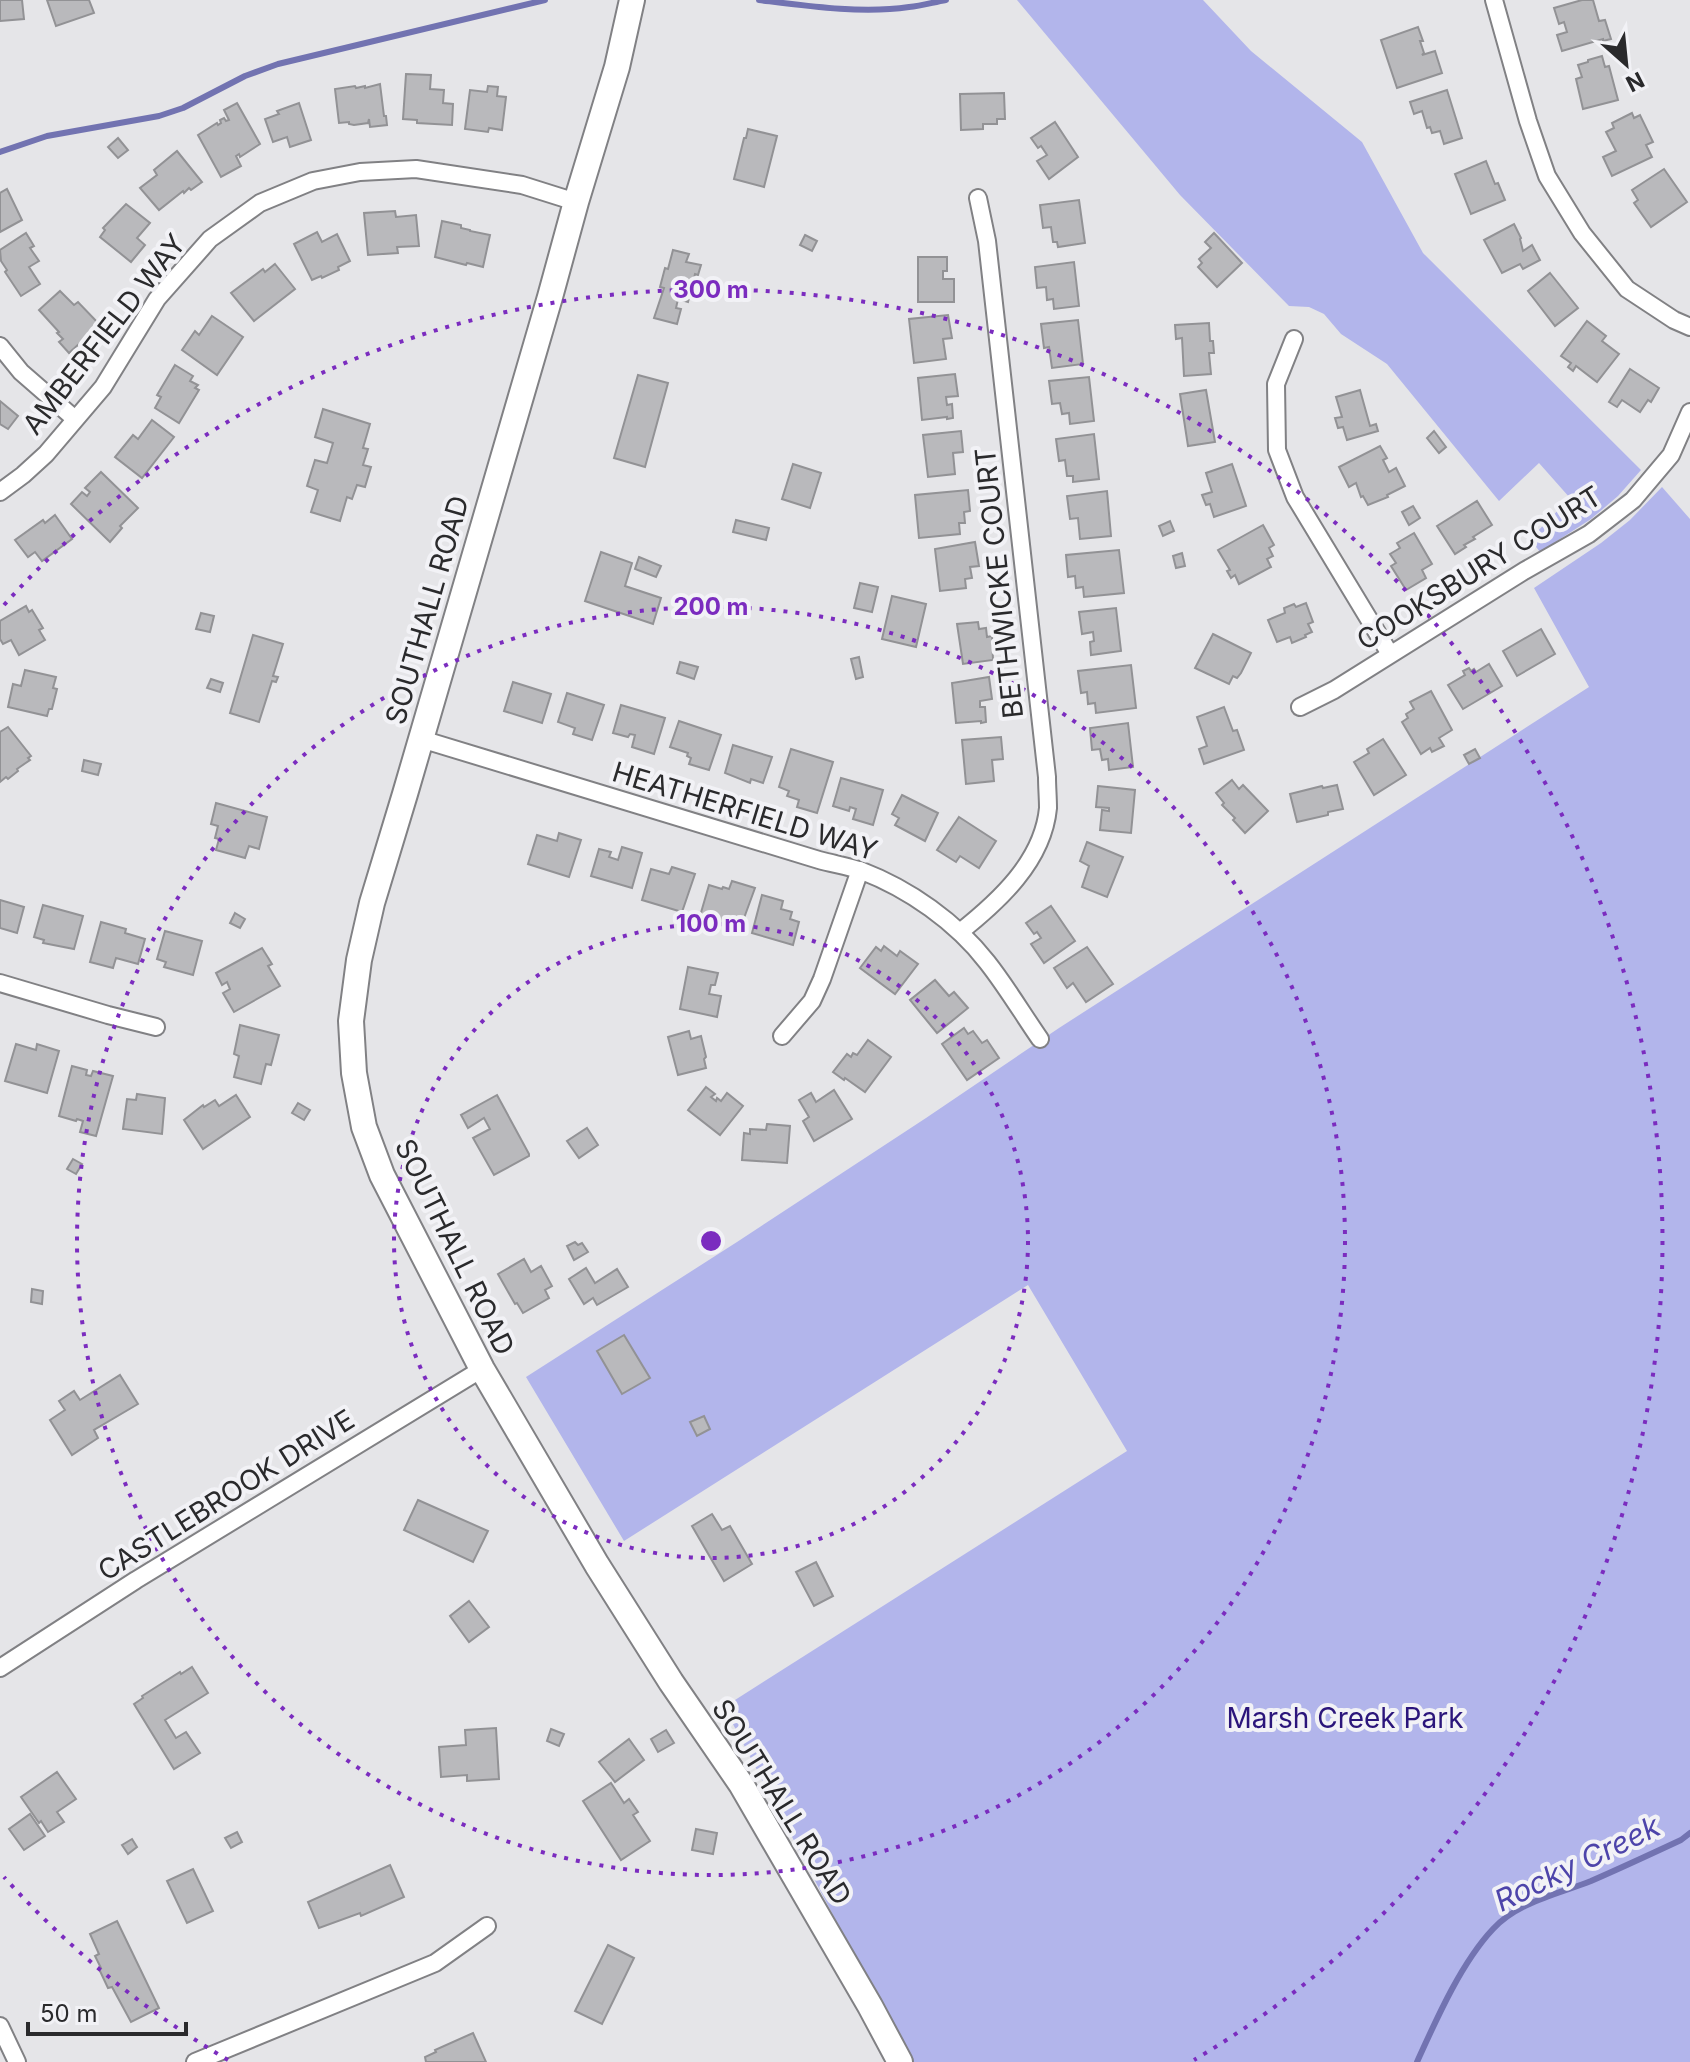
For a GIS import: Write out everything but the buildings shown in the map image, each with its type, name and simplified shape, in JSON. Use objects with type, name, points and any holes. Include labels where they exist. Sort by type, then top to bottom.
[{"type":"street","name":"SOUTHALL ROAD","points":[[632,0],[617,67],[372,903],[359,960],[351,1021],[354,1073],[364,1127],[382,1175],[482,1369],[597,1565],[671,1682],[741,1784],[900,2062]]},
{"type":"street","points":[[1494,0],[1547,176],[1582,233],[1627,289],[1690,327]]},
{"type":"street","name":"AMBERFIELD WAY","points":[[0,492],[46,454],[103,387],[157,299],[210,239],[260,203],[313,181],[360,172],[416,169],[522,185],[576,202]]},
{"type":"street","name":"BETHWICKE COURT","points":[[960,932],[1003,895],[1029,861],[1042,835],[1048,808],[987,241],[978,198]]},
{"type":"street","points":[[1294,339],[1276,384],[1277,450],[1295,497],[1390,654]]},
{"type":"street","points":[[0,346],[21,372],[75,419]]},
{"type":"street","name":"COOKSBURY COURT","points":[[1300,707],[1334,690],[1589,534],[1633,500],[1671,455],[1690,412]]},
{"type":"street","name":"HEATHERFIELD WAY","points":[[421,739],[860,870],[890,884],[960,932],[986,961],[1040,1039]]},
{"type":"street","points":[[782,1036],[812,1001],[860,870]]},
{"type":"street","points":[[0,983],[156,1027]]},
{"type":"street","name":"CASTLEBROOK DRIVE","points":[[0,1668],[136,1580],[482,1369]]},
{"type":"street","points":[[195,2062],[435,1963],[487,1926]]},
{"type":"street","points":[[0,2026],[17,2062]]},
{"type":"green space","points":[[1017,0],[1203,0],[1251,51],[1362,142],[1423,253],[1641,470],[1618,496],[1591,519],[1540,552],[1530,539],[1570,498],[1539,463],[1499,501],[1387,364],[1341,334],[1324,314],[1309,307],[1289,306],[1180,195]]},
{"type":"green space","name":"Marsh Creek Park","points":[[1662,487],[1690,519],[1690,2062],[910,2062],[724,1707],[1127,1451],[1028,1285],[624,1541],[526,1377],[737,1242],[1059,1028],[1589,687],[1534,588],[1601,543],[1630,520]]},
{"type":"waterway","points":[[0,152],[47,136],[159,116],[278,64],[545,0]]},
{"type":"waterway","points":[[759,0],[872,10],[946,0]]},
{"type":"waterway","name":"Rocky Creek","points":[[1417,2062],[1470,1958],[1503,1920],[1526,1905],[1591,1881],[1690,1833]]}]
